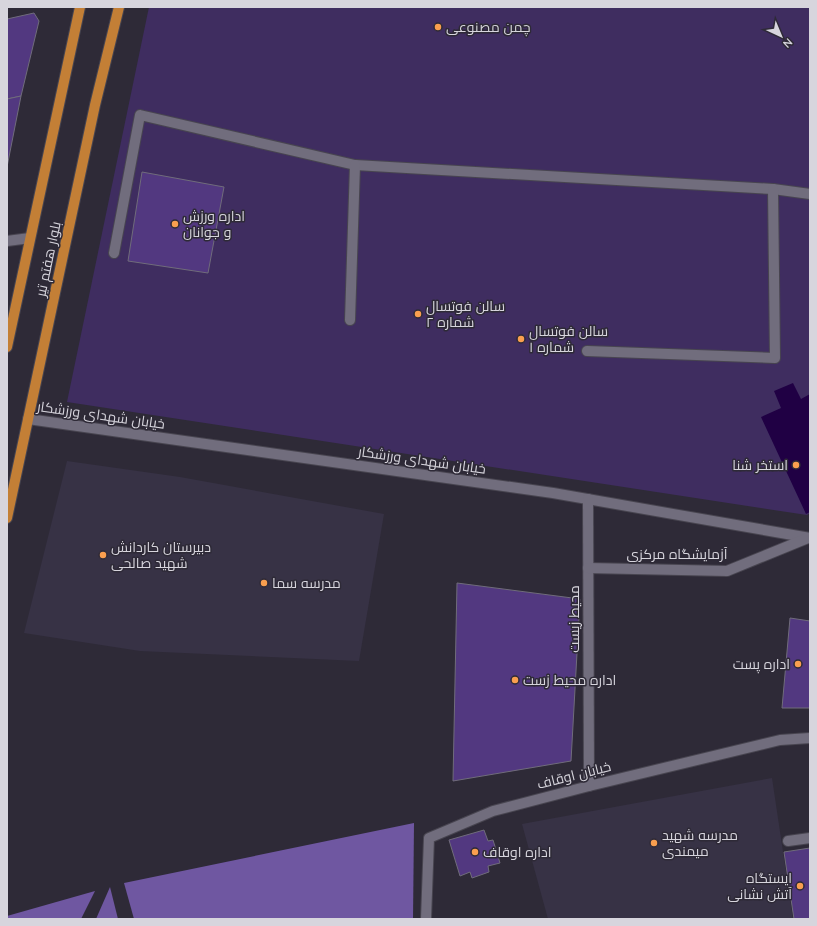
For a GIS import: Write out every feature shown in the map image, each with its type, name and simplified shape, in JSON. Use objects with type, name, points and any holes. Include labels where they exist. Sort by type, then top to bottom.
[{"type":"main road","name":"بلوار هفتم تیر","points":[[7,347],[80,7]]},
{"type":"main road","name":"بلوار هفتم تیر","points":[[7,518],[95,105],[119,7]]},
{"type":"street","points":[[114,253],[140,115],[355,165],[773,189],[810,194]]},
{"type":"street","points":[[350,320],[355,165]]},
{"type":"street","points":[[587,351],[775,358],[773,189]]},
{"type":"street","points":[[7,241],[30,238]]},
{"type":"street","name":"خیابان شهدای ورزشکار","points":[[28,419],[553,493],[810,538]]},
{"type":"street","name":"محیط زیست","points":[[588,499],[589,786]]},
{"type":"street","name":"آزمایشگاه مرکزی","points":[[588,568],[727,571],[810,538]]},
{"type":"street","name":"خیابان اوقاف","points":[[426,919],[429,838],[493,811],[589,786],[780,740],[810,738]]},
{"type":"street","points":[[788,841],[810,838]]},
{"type":"shaded area","points":[[149,7],[810,7],[810,513],[807,515],[67,402]]},
{"type":"shaded area","name":"استخر شنا","points":[[793,383],[801,399],[810,394],[810,512],[806,514],[761,417],[781,408],[774,391]]},
{"type":"shaded area","name":"مدرسه سما","points":[[67,461],[180,477],[384,514],[359,661],[140,651],[24,633]]},
{"type":"shaded area","name":"مدرسه شهید میمندی","points":[[772,778],[793,919],[548,919],[522,824]]},
{"type":"shaded area","points":[[414,823],[413,919],[134,919],[124,883]]},
{"type":"shaded area","points":[[110,887],[118,919],[96,919]]},
{"type":"shaded area","points":[[95,891],[81,919],[7,919],[7,916]]},
{"type":"building","points":[[34,13],[39,21],[21,96],[7,99],[7,19]]},
{"type":"building","points":[[21,96],[7,167],[7,99]]},
{"type":"building","name":"اداره ورزش و جوانان","points":[[142,172],[224,187],[208,273],[128,261]]},
{"type":"building","name":"اداره محیط زست","points":[[457,583],[580,599],[571,761],[453,781]]},
{"type":"building","name":"اداره پست","points":[[790,618],[810,621],[810,708],[782,708]]},
{"type":"building","name":"اداره اوقاف","points":[[484,830],[488,841],[493,840],[500,863],[488,866],[489,872],[472,878],[470,872],[460,876],[449,840]]},
{"type":"building","name":"ایستگاه آتش نشانی","points":[[810,848],[810,919],[794,919],[784,852]]},
{"type":"place","name":"چمن مصنوعی","points":[[438,27]]},
{"type":"place","name":"اداره ورزش و جوانان","points":[[175,224]]},
{"type":"place","name":"سالن فوتسال شماره ۲","points":[[418,314]]},
{"type":"place","name":"سالن فوتسال شماره ۱","points":[[521,339]]},
{"type":"place","name":"استخر شنا","points":[[796,465]]},
{"type":"place","name":"دبیرستان کاردانش شهید صالحی","points":[[103,555]]},
{"type":"place","name":"مدرسه سما","points":[[264,583]]},
{"type":"place","name":"اداره پست","points":[[798,664]]},
{"type":"place","name":"اداره محیط زست","points":[[515,680]]},
{"type":"place","name":"مدرسه شهید میمندی","points":[[654,843]]},
{"type":"place","name":"اداره اوقاف","points":[[475,852]]},
{"type":"place","name":"ایستگاه آتش نشانی","points":[[800,886]]}]
